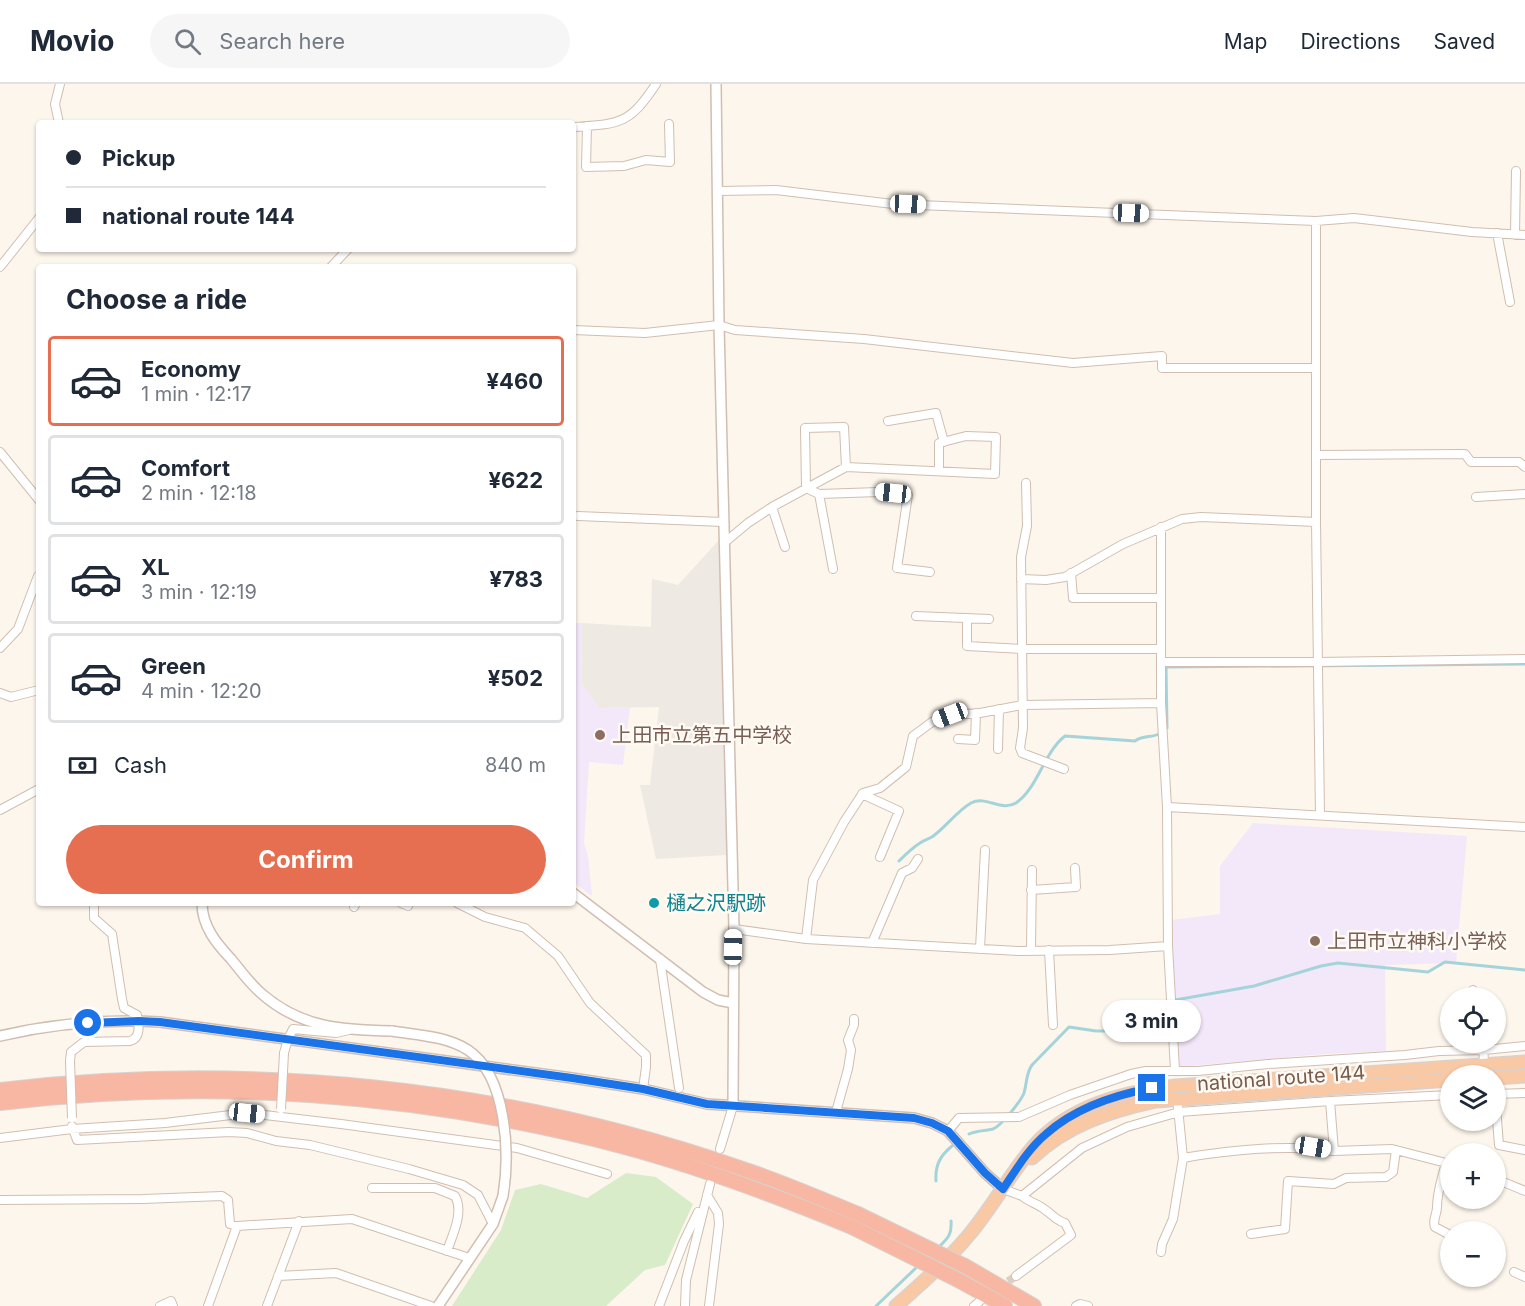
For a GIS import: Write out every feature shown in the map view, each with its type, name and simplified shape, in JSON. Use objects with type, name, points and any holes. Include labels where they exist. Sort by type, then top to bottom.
[{"type":"highway","name":"national route 144","points":[[1484,1065],[1525,1062]]},
{"type":"highway","name":"national route 144","points":[[896,1306],[968,1237],[1033,1147],[1045,1134],[1095,1104],[1133,1092],[1176,1086],[1440,1068]]},
{"type":"highway","points":[[1506,1077],[1525,1076]]},
{"type":"highway","points":[[0,1090],[113,1080],[238,1078],[339,1083],[449,1096],[562,1117],[674,1147],[740,1168],[855,1221],[965,1266],[1034,1306]]},
{"type":"highway","name":"national route 144","points":[[1003,1189],[1035,1155],[1066,1132],[1118,1110],[1177,1098],[1440,1081]]},
{"type":"highway","points":[[0,1103],[113,1093],[225,1092],[338,1097],[438,1109],[520,1123],[623,1147],[855,1221],[1005,1306]]},
{"type":"street","points":[[58,120],[55,104],[60,84]]},
{"type":"street","points":[[576,127],[621,122],[635,111],[656,84]]},
{"type":"street","points":[[716,84],[723,522],[734,929],[733,1106],[720,1149]]},
{"type":"street","points":[[587,126],[586,167],[624,166],[646,160],[670,162],[669,124]]},
{"type":"street","points":[[1515,235],[1516,171]]},
{"type":"street","points":[[718,191],[776,190],[893,204],[1316,221],[1354,218],[1525,235]]},
{"type":"street","points":[[1316,221],[1316,522],[1320,815]]},
{"type":"street","points":[[0,267],[36,222]]},
{"type":"street","points":[[1497,233],[1510,302]]},
{"type":"street","points":[[334,264],[345,252]]},
{"type":"street","points":[[576,330],[645,333],[719,325],[735,330],[864,339],[1073,363],[1162,356],[1162,368],[1316,368]]},
{"type":"street","points":[[888,421],[936,413],[944,442]]},
{"type":"street","points":[[806,488],[805,428],[844,427],[846,467]]},
{"type":"street","points":[[724,543],[772,507],[846,467],[995,474],[996,437],[966,436],[939,443],[939,471]]},
{"type":"street","points":[[0,452],[36,496]]},
{"type":"street","points":[[1316,455],[1465,454],[1471,462],[1519,462],[1525,467]]},
{"type":"street","points":[[1026,483],[1027,526],[1021,557],[1023,728],[1020,748],[1022,753],[1064,769]]},
{"type":"street","points":[[806,488],[819,494],[879,492],[908,495],[897,568],[930,572]]},
{"type":"street","points":[[819,494],[833,569]]},
{"type":"street","points":[[1476,497],[1525,494]]},
{"type":"street","points":[[772,507],[785,547]]},
{"type":"street","points":[[578,516],[723,522]]},
{"type":"street","points":[[1021,579],[1054,579],[1071,573],[1123,544],[1182,519],[1316,522]]},
{"type":"street","points":[[1161,527],[1161,703],[1167,807],[1168,946],[1175,1070]]},
{"type":"street","points":[[1071,573],[1073,598],[1161,598]]},
{"type":"street","points":[[0,648],[18,629],[36,581]]},
{"type":"street","points":[[916,616],[989,620]]},
{"type":"street","points":[[967,618],[967,646],[1021,649],[1161,649]]},
{"type":"street","points":[[1161,662],[1525,659]]},
{"type":"street","points":[[0,693],[11,697],[36,691]]},
{"type":"street","points":[[806,939],[813,880],[844,822],[862,794],[880,788],[906,767],[913,735],[932,722],[950,715],[1022,705],[1161,703]]},
{"type":"street","points":[[998,749],[999,709]]},
{"type":"street","points":[[958,738],[975,740],[976,713]]},
{"type":"street","points":[[0,810],[36,791]]},
{"type":"street","points":[[862,794],[900,811],[880,857]]},
{"type":"street","points":[[1167,807],[1525,827]]},
{"type":"street","points":[[981,949],[985,850]]},
{"type":"street","points":[[872,943],[902,873],[912,868],[918,859]]},
{"type":"street","points":[[1031,890],[1076,887],[1075,868]]},
{"type":"street","points":[[1031,950],[1032,870]]},
{"type":"street","points":[[576,895],[703,992],[718,1000],[733,1003]]},
{"type":"street","points":[[94,906],[94,918],[112,934],[124,1008],[137,1015],[139,1021],[138,1034],[134,1040],[84,1042],[71,1052],[72,1129],[77,1140],[229,1131],[276,1141],[310,1145],[409,1169],[463,1185],[478,1195],[493,1224]]},
{"type":"street","points":[[202,906],[205,921],[217,945],[261,993],[286,1012],[302,1020],[350,1030],[392,1031],[452,1042],[468,1050],[481,1061],[493,1081],[499,1099],[506,1159],[503,1196],[493,1224],[438,1306]]},
{"type":"street","points":[[464,906],[486,917],[525,928],[558,956],[590,1003],[646,1055],[643,1089]]},
{"type":"street","points":[[734,929],[806,939],[981,949],[1110,950],[1168,946]]},
{"type":"street","points":[[1049,950],[1053,1025]]},
{"type":"street","points":[[660,959],[679,1088]]},
{"type":"street","points":[[836,1112],[848,1069],[851,1050],[848,1040],[854,1026],[854,1019]]},
{"type":"street","points":[[0,1036],[56,1026],[139,1021],[288,1039],[643,1089],[707,1104],[914,1118],[948,1131],[985,1173],[1003,1189],[1043,1207],[1055,1220],[1065,1223],[1071,1235],[1016,1276]]},
{"type":"street","points":[[281,1113],[284,1053],[293,1029],[336,1033],[350,1030]]},
{"type":"street","points":[[1506,1046],[1525,1046]]},
{"type":"street","points":[[948,1131],[959,1118],[1018,1117],[1070,1095],[1131,1074],[1175,1070],[1198,1071],[1440,1051]]},
{"type":"street","points":[[1484,1053],[1484,1065]]},
{"type":"street","points":[[1506,1094],[1525,1093]]},
{"type":"street","points":[[1022,1196],[1082,1148],[1128,1127],[1179,1112],[1440,1096]]},
{"type":"street","points":[[1161,1252],[1173,1219],[1183,1158],[1177,1098]]},
{"type":"street","points":[[1330,1101],[1334,1151]]},
{"type":"street","points":[[0,1138],[72,1129],[165,1124],[247,1113],[281,1113],[517,1148],[607,1174]]},
{"type":"street","points":[[1498,1131],[1499,1145],[1525,1150]]},
{"type":"street","points":[[1183,1158],[1221,1151],[1313,1147],[1334,1151],[1396,1150],[1440,1161]]},
{"type":"street","points":[[1251,1234],[1285,1229],[1288,1181],[1334,1184],[1346,1178],[1386,1177],[1393,1172],[1396,1150]]},
{"type":"street","points":[[1506,1183],[1525,1191]]},
{"type":"street","points":[[685,1306],[686,1280],[710,1184]]},
{"type":"street","points":[[1440,1186],[1435,1201],[1437,1207],[1433,1223],[1440,1230]]},
{"type":"street","points":[[372,1188],[435,1188],[455,1196],[459,1203],[457,1220],[447,1251]]},
{"type":"street","points":[[659,1306],[684,1241],[707,1195]]},
{"type":"street","points":[[707,1195],[718,1213],[719,1224],[709,1306]]},
{"type":"street","points":[[0,1200],[121,1200],[222,1196],[228,1200],[230,1224],[237,1226],[352,1219],[469,1258]]},
{"type":"street","points":[[267,1306],[299,1221]]},
{"type":"street","points":[[208,1306],[237,1226]]},
{"type":"street","points":[[1514,1272],[1525,1277]]},
{"type":"street","points":[[278,1276],[336,1273],[431,1306]]},
{"type":"street","points":[[160,1306],[171,1301],[173,1306]]},
{"type":"street","points":[[1076,1306],[1080,1304],[1088,1306]]},
{"type":"shaded area","points":[[719,540],[727,855],[656,859],[640,785],[650,785],[659,707],[599,708],[582,684],[581,623],[651,627],[652,579],[678,585]]},
{"type":"shaded area","name":"上田市立第五中学校","points":[[576,623],[581,623],[582,684],[599,708],[630,707],[623,765],[589,762],[584,843],[588,856],[592,896],[576,884]]},
{"type":"shaded area","name":"上田市立神科小学校","points":[[1253,823],[1467,836],[1456,963],[1385,965],[1386,1051],[1178,1067],[1171,920],[1220,914],[1220,866]]},
{"type":"green space","points":[[626,1173],[656,1177],[693,1204],[665,1265],[645,1270],[606,1306],[452,1306],[501,1230],[515,1190],[541,1184],[587,1198]]},
{"type":"waterway","points":[[1167,728],[1166,667],[1525,664]]},
{"type":"waterway","points":[[899,861],[917,845],[937,833],[971,803],[982,801],[1005,806],[1016,803],[1030,788],[1052,751],[1065,736],[1135,741],[1159,734]]},
{"type":"waterway","points":[[969,1134],[993,1129],[1006,1118],[1024,1093],[1032,1065],[1069,1027],[1112,1031],[1164,1002],[1254,986],[1338,963],[1428,972],[1445,962],[1525,970]]},
{"type":"waterway","points":[[936,1181],[939,1161],[952,1146]]},
{"type":"waterway","points":[[939,1247],[949,1236],[951,1221]]},
{"type":"waterway","points":[[876,1306],[918,1266]]},
{"type":"tunnel","points":[[998,1288],[1016,1276]]},
{"type":"place","name":"上田市立第五中学校","points":[[600,735]]},
{"type":"place","name":"樋之沢駅跡","points":[[654,903]]},
{"type":"place","name":"上田市立神科小学校","points":[[1315,941]]},
{"type":"route","points":[[88,1023],[160,1022],[572,1078],[643,1089],[707,1104],[914,1118],[948,1131],[985,1173],[1003,1189],[1033,1147],[1060,1123],[1095,1104],[1152,1088]]}]
